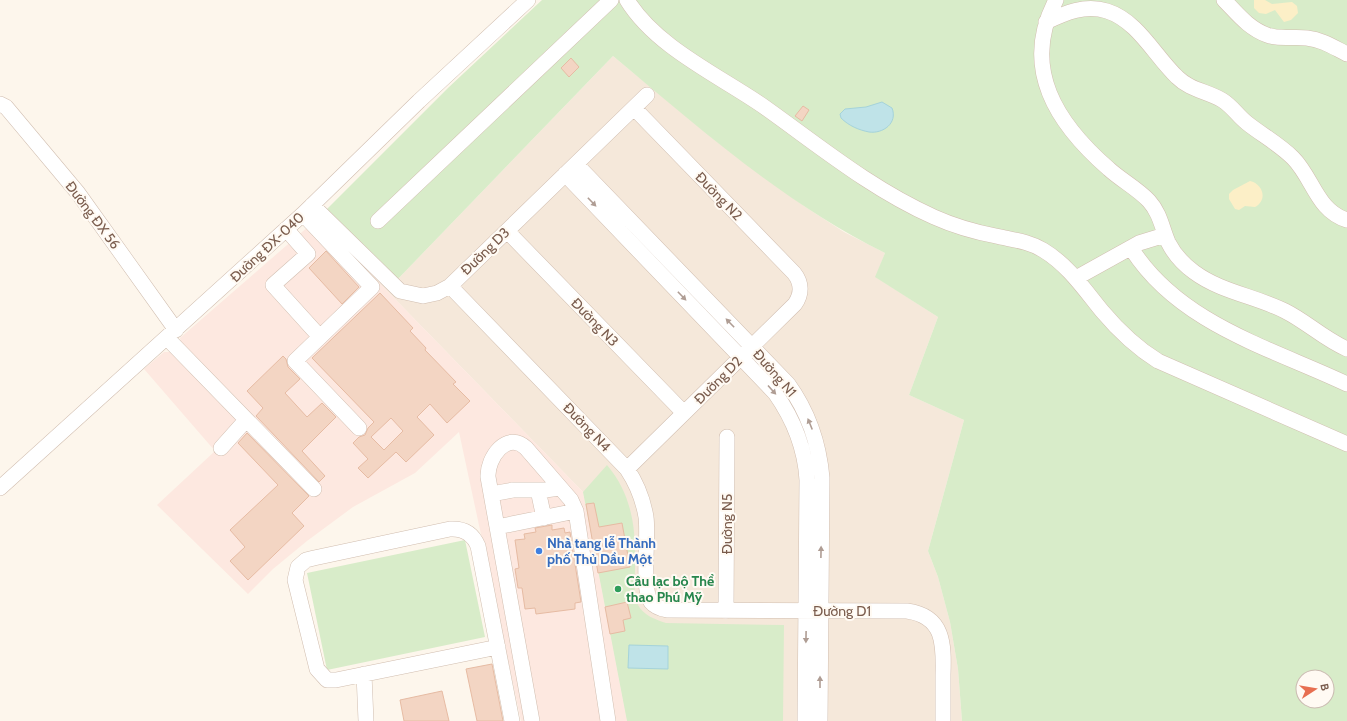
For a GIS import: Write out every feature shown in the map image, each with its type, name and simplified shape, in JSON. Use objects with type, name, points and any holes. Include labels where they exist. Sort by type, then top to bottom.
[{"type":"street","name":"Đường ĐX-040","points":[[0,488],[172,334],[307,210],[419,101],[528,0]]},
{"type":"street","points":[[378,221],[611,0]]},
{"type":"street","points":[[627,0],[639,18],[677,49],[865,178],[902,201],[936,218],[978,232],[1021,240],[1032,244],[1052,256],[1076,278],[1115,326],[1138,347],[1158,361],[1347,444]]},
{"type":"street","points":[[1056,0],[1046,22],[1040,57],[1044,79],[1051,98],[1064,120],[1085,146],[1110,170],[1149,201],[1160,217],[1165,235],[1178,256],[1204,279],[1228,291],[1273,305],[1330,341],[1347,349]]},
{"type":"street","points":[[1224,0],[1242,20],[1267,35],[1281,38],[1316,39],[1336,47],[1347,54]]},
{"type":"street","points":[[1046,22],[1070,12],[1088,8],[1106,10],[1120,17],[1147,41],[1178,78],[1197,91],[1226,103],[1245,122],[1285,150],[1305,173],[1324,206],[1337,216],[1347,220]]},
{"type":"street","name":"Đường D3","points":[[307,210],[400,292],[417,296],[431,295],[450,286],[647,95]]},
{"type":"street","name":"Đường ĐX 56","points":[[2,104],[78,193],[172,334],[246,420],[314,489]]},
{"type":"street","name":"Đường N2","points":[[634,108],[794,274],[800,286]]},
{"type":"street","name":"Đường N1","points":[[571,169],[752,346],[788,384],[804,409],[816,437],[822,478],[805,721]]},
{"type":"street","name":"Đường N1","points":[[571,169],[740,357],[775,393],[791,417],[801,441],[807,480],[820,721]]},
{"type":"street","points":[[307,210],[372,287],[295,361],[359,428]]},
{"type":"street","points":[[286,229],[308,254],[273,285],[320,337]]},
{"type":"street","name":"Đường N3","points":[[507,231],[684,413]]},
{"type":"street","points":[[1076,278],[1148,239],[1165,235]]},
{"type":"street","points":[[1130,248],[1141,264],[1156,279],[1207,319],[1246,341],[1306,365],[1347,384]]},
{"type":"street","name":"Đường N4","points":[[450,286],[627,469],[640,492],[646,517],[647,589],[651,602]]},
{"type":"street","name":"Đường D2","points":[[627,469],[795,304],[799,296],[800,286]]},
{"type":"street","points":[[220,448],[246,420]]},
{"type":"street","name":"Đường N5","points":[[726,611],[727,437]]},
{"type":"street","points":[[532,721],[488,471],[491,459],[499,449],[512,443],[524,446],[570,500],[576,511],[608,721]]},
{"type":"street","points":[[491,494],[513,490],[560,488]]},
{"type":"street","points":[[538,490],[544,518]]},
{"type":"street","points":[[497,527],[576,511]]},
{"type":"street","points":[[498,647],[331,681],[323,678],[317,669],[295,580],[296,571],[301,563],[306,560],[450,529],[466,531],[475,539],[478,546],[498,647],[512,721]]},
{"type":"street","name":"Đường D1","points":[[651,602],[658,608],[667,610],[907,611],[921,614],[933,623],[940,635],[944,649],[943,721]]},
{"type":"street","points":[[364,674],[366,721]]},
{"type":"shaded area","points":[[613,56],[716,141],[804,206],[844,232],[885,253],[876,277],[938,317],[909,395],[964,420],[928,551],[938,577],[950,622],[958,669],[962,721],[627,721],[583,492],[317,219],[395,282]]},
{"type":"shaded area","points":[[317,219],[583,492],[627,721],[521,721],[459,432],[415,473],[353,507],[307,541],[273,569],[248,594],[157,505],[215,451],[144,369],[164,352],[170,352],[181,342],[180,338]]},
{"type":"green space","points":[[542,0],[1347,0],[1347,721],[962,721],[958,669],[950,622],[938,577],[928,551],[964,420],[909,395],[938,317],[875,277],[885,253],[848,233],[777,188],[710,137],[613,56],[395,282],[325,211],[449,87]]},
{"type":"green space","name":"Câu lạc bộ Thể thao Phú Mỹ","points":[[607,465],[616,477],[628,501],[635,541],[636,601],[643,612],[654,619],[666,623],[784,625],[783,721],[627,721],[583,492]]},
{"type":"green space","points":[[465,540],[485,637],[327,670],[307,573]]},
{"type":"sand","points":[[1254,0],[1265,0],[1272,4],[1292,2],[1297,6],[1298,13],[1291,20],[1284,22],[1275,10],[1266,14],[1259,13],[1254,8]]},
{"type":"sand","points":[[1250,181],[1258,185],[1261,189],[1263,196],[1262,200],[1255,207],[1245,206],[1239,210],[1235,209],[1229,199],[1229,194],[1233,190]]},
{"type":"water","points":[[882,102],[892,108],[893,118],[888,126],[879,131],[869,132],[862,130],[841,118],[840,114],[845,109],[866,107]]},
{"type":"water","points":[[629,645],[668,646],[668,669],[628,668]]},
{"type":"building","points":[[571,58],[579,67],[569,77],[561,68]]},
{"type":"building","points":[[803,106],[809,110],[802,121],[795,116]]},
{"type":"building","points":[[326,251],[359,287],[342,304],[309,268]]},
{"type":"building","points":[[380,293],[413,328],[410,331],[426,348],[425,350],[456,382],[453,384],[470,401],[447,423],[430,404],[417,417],[434,435],[406,462],[396,452],[368,478],[358,468],[368,459],[353,443],[359,437],[365,435],[368,428],[374,422],[312,358]],"holes":[[[391,418],[403,431],[384,450],[371,437]]]},
{"type":"building","points":[[283,356],[286,359],[288,367],[300,379],[285,393],[307,417],[322,403],[336,417],[302,451],[325,476],[319,482],[256,416],[263,408],[247,391]]},
{"type":"building","points":[[247,433],[309,496],[292,513],[304,526],[248,580],[230,561],[245,547],[230,530],[278,485],[238,443]]},
{"type":"building","points":[[594,503],[599,527],[622,523],[630,567],[598,573],[586,504]]},
{"type":"building","points":[[552,525],[552,530],[564,528],[565,533],[570,532],[581,602],[575,603],[575,609],[536,614],[535,608],[525,609],[522,588],[518,588],[515,569],[519,568],[515,540],[525,539],[524,534],[536,532],[535,528]]},
{"type":"building","points":[[627,602],[631,618],[623,620],[625,631],[610,634],[605,607]]},
{"type":"building","points":[[492,664],[503,721],[477,721],[466,669]]},
{"type":"building","points":[[442,691],[449,721],[404,721],[400,700]]},
{"type":"place","name":"Nhà tang lễ Thành phố Thủ Dầu Một","points":[[539,551]]},
{"type":"place","name":"Câu lạc bộ Thể thao Phú Mỹ","points":[[618,589]]}]
